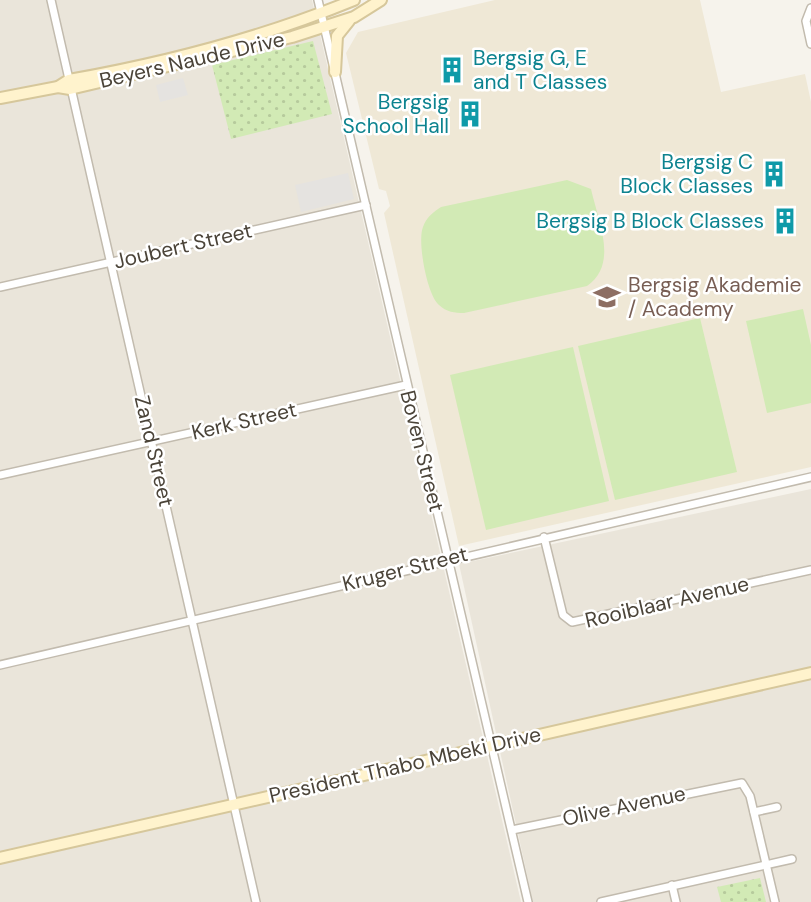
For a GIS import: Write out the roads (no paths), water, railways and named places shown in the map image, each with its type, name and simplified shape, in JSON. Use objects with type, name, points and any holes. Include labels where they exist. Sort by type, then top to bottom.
[{"type":"street","name":"Zand Street","points":[[51,0],[256,902]]},
{"type":"street","name":"Boven Street","points":[[318,0],[528,902]]},
{"type":"street","name":"Beyers Naude Drive","points":[[0,98],[58,87],[234,41],[354,0]]},
{"type":"street","points":[[335,72],[337,36],[354,18],[381,0]]},
{"type":"street","points":[[811,8],[806,20],[811,44]]},
{"type":"street","name":"Beyers Naude Drive","points":[[70,84],[237,51],[354,18]]},
{"type":"street","name":"Joubert Street","points":[[0,287],[366,205]]},
{"type":"street","name":"Kerk Street","points":[[0,475],[406,385]]},
{"type":"street","name":"Kruger Street","points":[[0,664],[449,558],[811,477]]},
{"type":"street","name":"Rooiblaar Avenue","points":[[544,537],[563,615],[572,622],[811,570]]},
{"type":"street","name":"President Thabo Mbeki Drive","points":[[0,858],[811,673]]},
{"type":"street","name":"Olive Avenue","points":[[512,830],[737,782],[745,784],[754,812]]},
{"type":"street","points":[[775,902],[754,812],[777,807]]},
{"type":"street","points":[[601,902],[792,859]]},
{"type":"street","points":[[672,886],[676,902]]},
{"type":"place","name":"Bergsig G, E and T Classes","points":[[452,70]]},
{"type":"place","name":"Bergsig School Hall","points":[[470,114]]},
{"type":"place","name":"Bergsig C Block Classes","points":[[774,174]]},
{"type":"place","name":"Bergsig B Block Classes","points":[[785,221]]},
{"type":"place","name":"Bergsig Akademie / Academy","points":[[607,297]]}]
